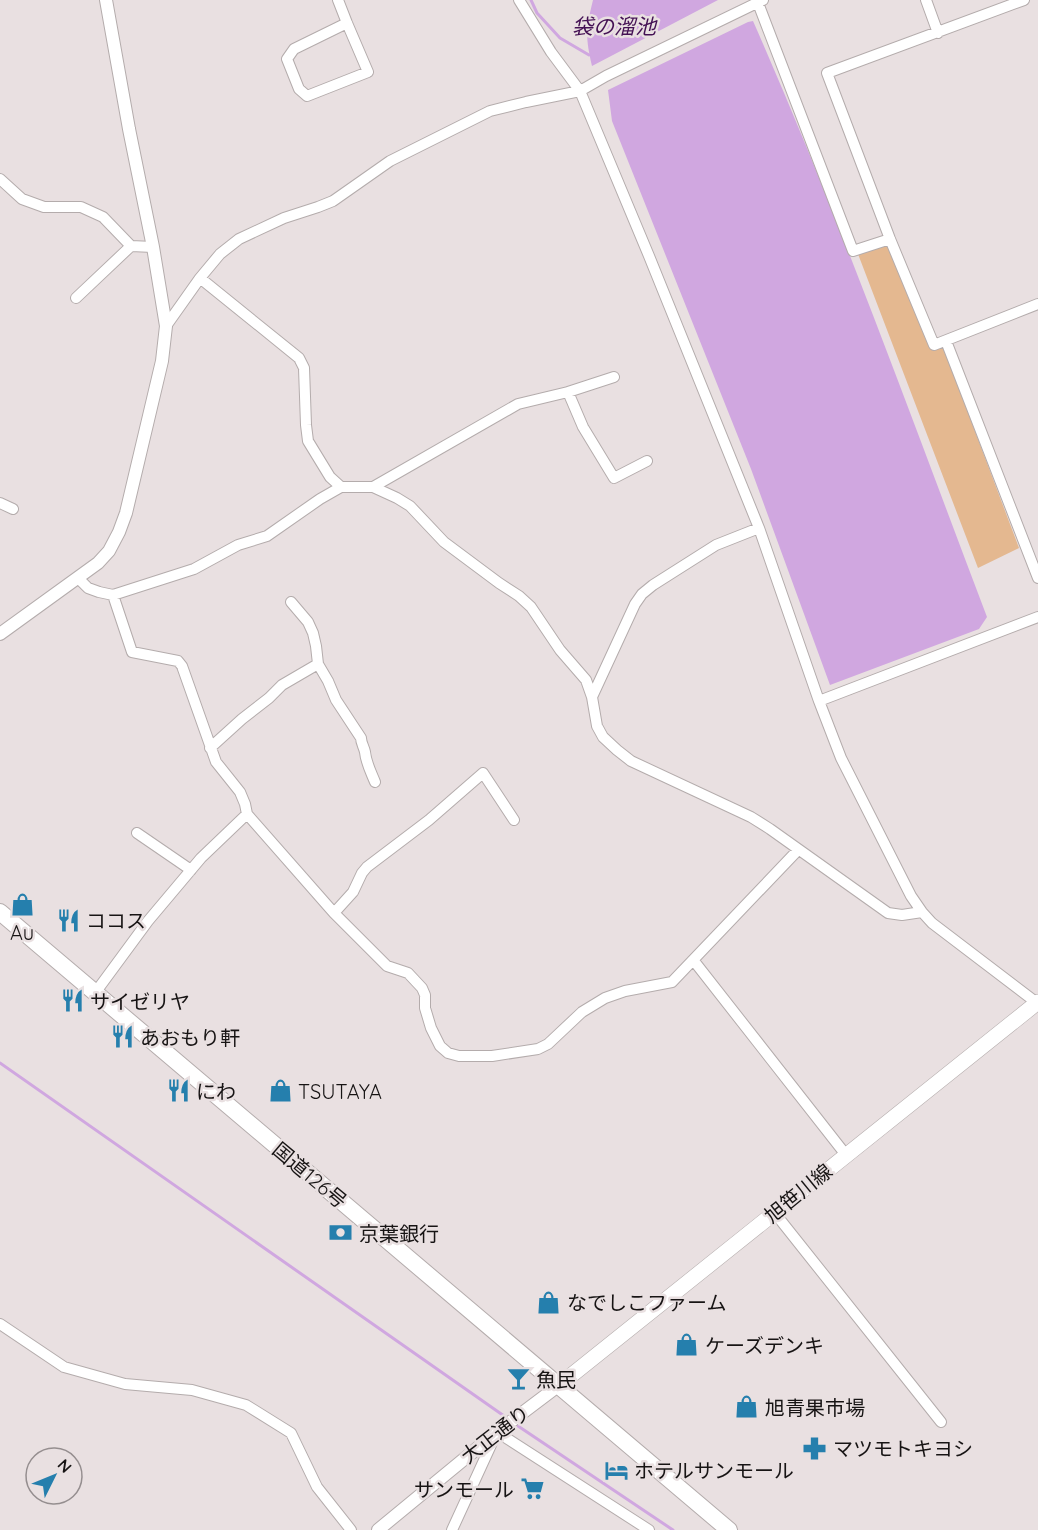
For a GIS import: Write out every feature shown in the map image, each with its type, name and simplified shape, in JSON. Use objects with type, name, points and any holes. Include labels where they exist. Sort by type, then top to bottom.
[{"type":"highway","name":"国道126号","points":[[0,912],[729,1530]]},
{"type":"main road","name":"旭笹川線","points":[[558,1386],[1037,1002]]},
{"type":"street","points":[[0,634],[78,578],[109,551],[126,513],[162,361],[166,326],[106,0]]},
{"type":"street","points":[[338,0],[368,72],[307,96],[299,89],[287,58],[294,49],[347,24]]},
{"type":"street","points":[[519,0],[551,52],[580,91],[759,528],[819,701],[858,795],[911,896],[922,912],[932,923],[1037,1002]]},
{"type":"street","points":[[926,0],[938,33]]},
{"type":"street","points":[[1024,0],[827,73],[890,239],[934,345],[1038,304]]},
{"type":"street","points":[[166,326],[220,254],[239,239],[284,218],[333,201],[390,161],[469,120],[490,111],[580,91],[606,76],[761,2],[853,251],[890,239]]},
{"type":"street","points":[[0,179],[22,199],[44,207],[81,207],[103,217],[131,246],[153,247]]},
{"type":"street","points":[[76,298],[131,246]]},
{"type":"street","points":[[200,278],[299,358],[304,368],[308,441],[330,477],[341,487]]},
{"type":"street","points":[[946,341],[1038,578]]},
{"type":"street","points":[[374,487],[518,404],[568,392],[614,377]]},
{"type":"street","points":[[568,392],[583,427],[614,478],[647,461]]},
{"type":"street","points":[[78,578],[88,588],[114,595],[194,569],[238,545],[267,536],[341,487],[374,487],[410,506],[444,542],[531,607],[560,650],[586,680],[592,697],[597,726],[603,737],[631,761],[770,829],[888,913],[902,915],[922,912]]},
{"type":"street","points":[[0,503],[13,509]]},
{"type":"street","points":[[592,697],[635,604],[642,594],[716,545],[759,528]]},
{"type":"street","points":[[114,595],[132,652],[178,661],[182,666],[216,762],[240,792],[247,814],[334,913],[387,966],[408,973],[422,988],[431,1028],[440,1046],[448,1053],[459,1056],[492,1056],[538,1049],[548,1044],[582,1012],[605,998],[625,991],[666,985],[672,982],[798,850]]},
{"type":"street","points":[[291,602],[308,622],[313,633],[318,664],[336,700],[361,738],[361,744],[365,750],[364,756],[375,782]]},
{"type":"street","points":[[819,701],[1038,617]]},
{"type":"street","points":[[210,748],[282,685],[318,664]]},
{"type":"street","points":[[334,913],[353,892],[367,867],[429,820],[483,773],[514,820]]},
{"type":"street","points":[[95,993],[148,921],[201,858],[247,814]]},
{"type":"street","points":[[137,833],[191,870]]},
{"type":"street","points":[[694,961],[846,1155]]},
{"type":"street","points":[[774,1212],[941,1422]]},
{"type":"street","points":[[0,1324],[64,1367],[126,1384],[192,1390],[246,1405],[291,1433],[317,1487],[351,1530]]},
{"type":"street","name":"大正通り","points":[[378,1530],[497,1432],[558,1386]]},
{"type":"street","points":[[452,1530],[497,1432],[649,1530]]},
{"type":"shaded area","points":[[888,244],[932,350],[943,346],[1019,548],[978,568],[858,254]]},
{"type":"water","name":"袋の溜池","points":[[593,0],[718,0],[592,66],[587,33]]},
{"type":"water","points":[[753,21],[845,243],[987,617],[979,629],[830,685],[751,469],[612,121],[608,90]]},
{"type":"waterway","points":[[531,0],[537,13],[560,38],[589,55]]},
{"type":"waterway","points":[[0,1063],[507,1418]]},
{"type":"waterway","points":[[515,1424],[673,1530]]},
{"type":"place","name":"Au","points":[[22,904]]},
{"type":"place","name":"ココス","points":[[68,920]]},
{"type":"place","name":"サイゼリヤ","points":[[72,1001]]},
{"type":"place","name":"あおもり軒","points":[[122,1037]]},
{"type":"place","name":"にわ","points":[[178,1091]]},
{"type":"place","name":"TSUTAYA","points":[[280,1091]]},
{"type":"place","name":"京葉銀行","points":[[341,1233]]},
{"type":"place","name":"なでしこファーム","points":[[549,1302]]},
{"type":"place","name":"ケーズデンキ","points":[[687,1345]]},
{"type":"place","name":"魚民","points":[[518,1379]]},
{"type":"place","name":"旭青果市場","points":[[747,1407]]},
{"type":"place","name":"マツモトキヨシ","points":[[815,1448]]},
{"type":"place","name":"ホテルサンモール","points":[[616,1470]]},
{"type":"place","name":"サンモール","points":[[532,1489]]}]
